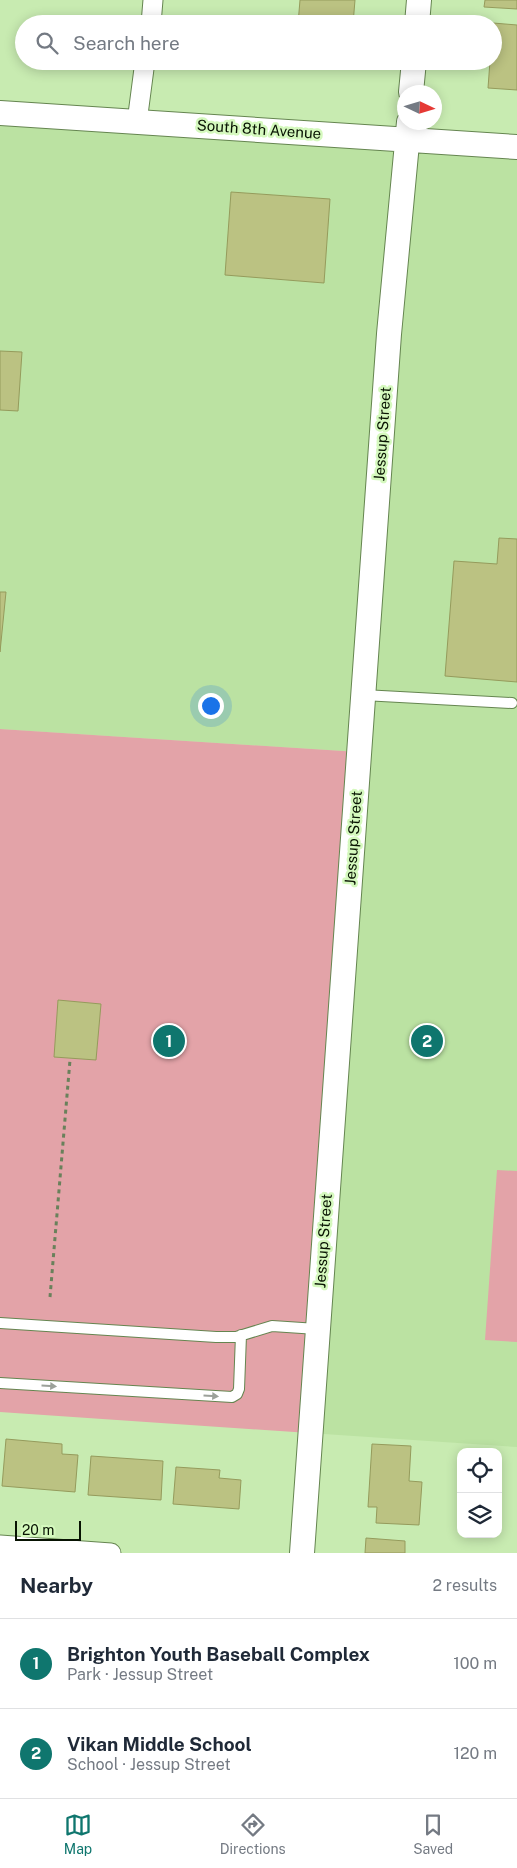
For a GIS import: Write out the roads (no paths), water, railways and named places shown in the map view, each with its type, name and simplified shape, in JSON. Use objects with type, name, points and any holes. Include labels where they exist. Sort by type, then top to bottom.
[{"type":"street","points":[[152,15],[153,0]]},
{"type":"street","points":[[418,15],[419,0]]},
{"type":"street","points":[[137,122],[144,70]]},
{"type":"street","points":[[412,85],[413,70]]},
{"type":"street","name":"South 8th Avenue","points":[[0,113],[137,122],[408,131],[517,147]]},
{"type":"street","name":"Jessup Street","points":[[302,1553],[389,334],[408,131]]},
{"type":"street","points":[[0,1545],[112,1553]]},
{"type":"lane","points":[[363,695],[512,703]]},
{"type":"lane","points":[[0,1323],[216,1338],[241,1335],[272,1326],[317,1329]]},
{"type":"lane","points":[[0,1383],[232,1397],[237,1394],[239,1388],[241,1335]]},
{"type":"place","name":"Brighton Youth Baseball Complex","points":[[169,1041]]},
{"type":"place","name":"Vikan Middle School","points":[[427,1041]]}]
